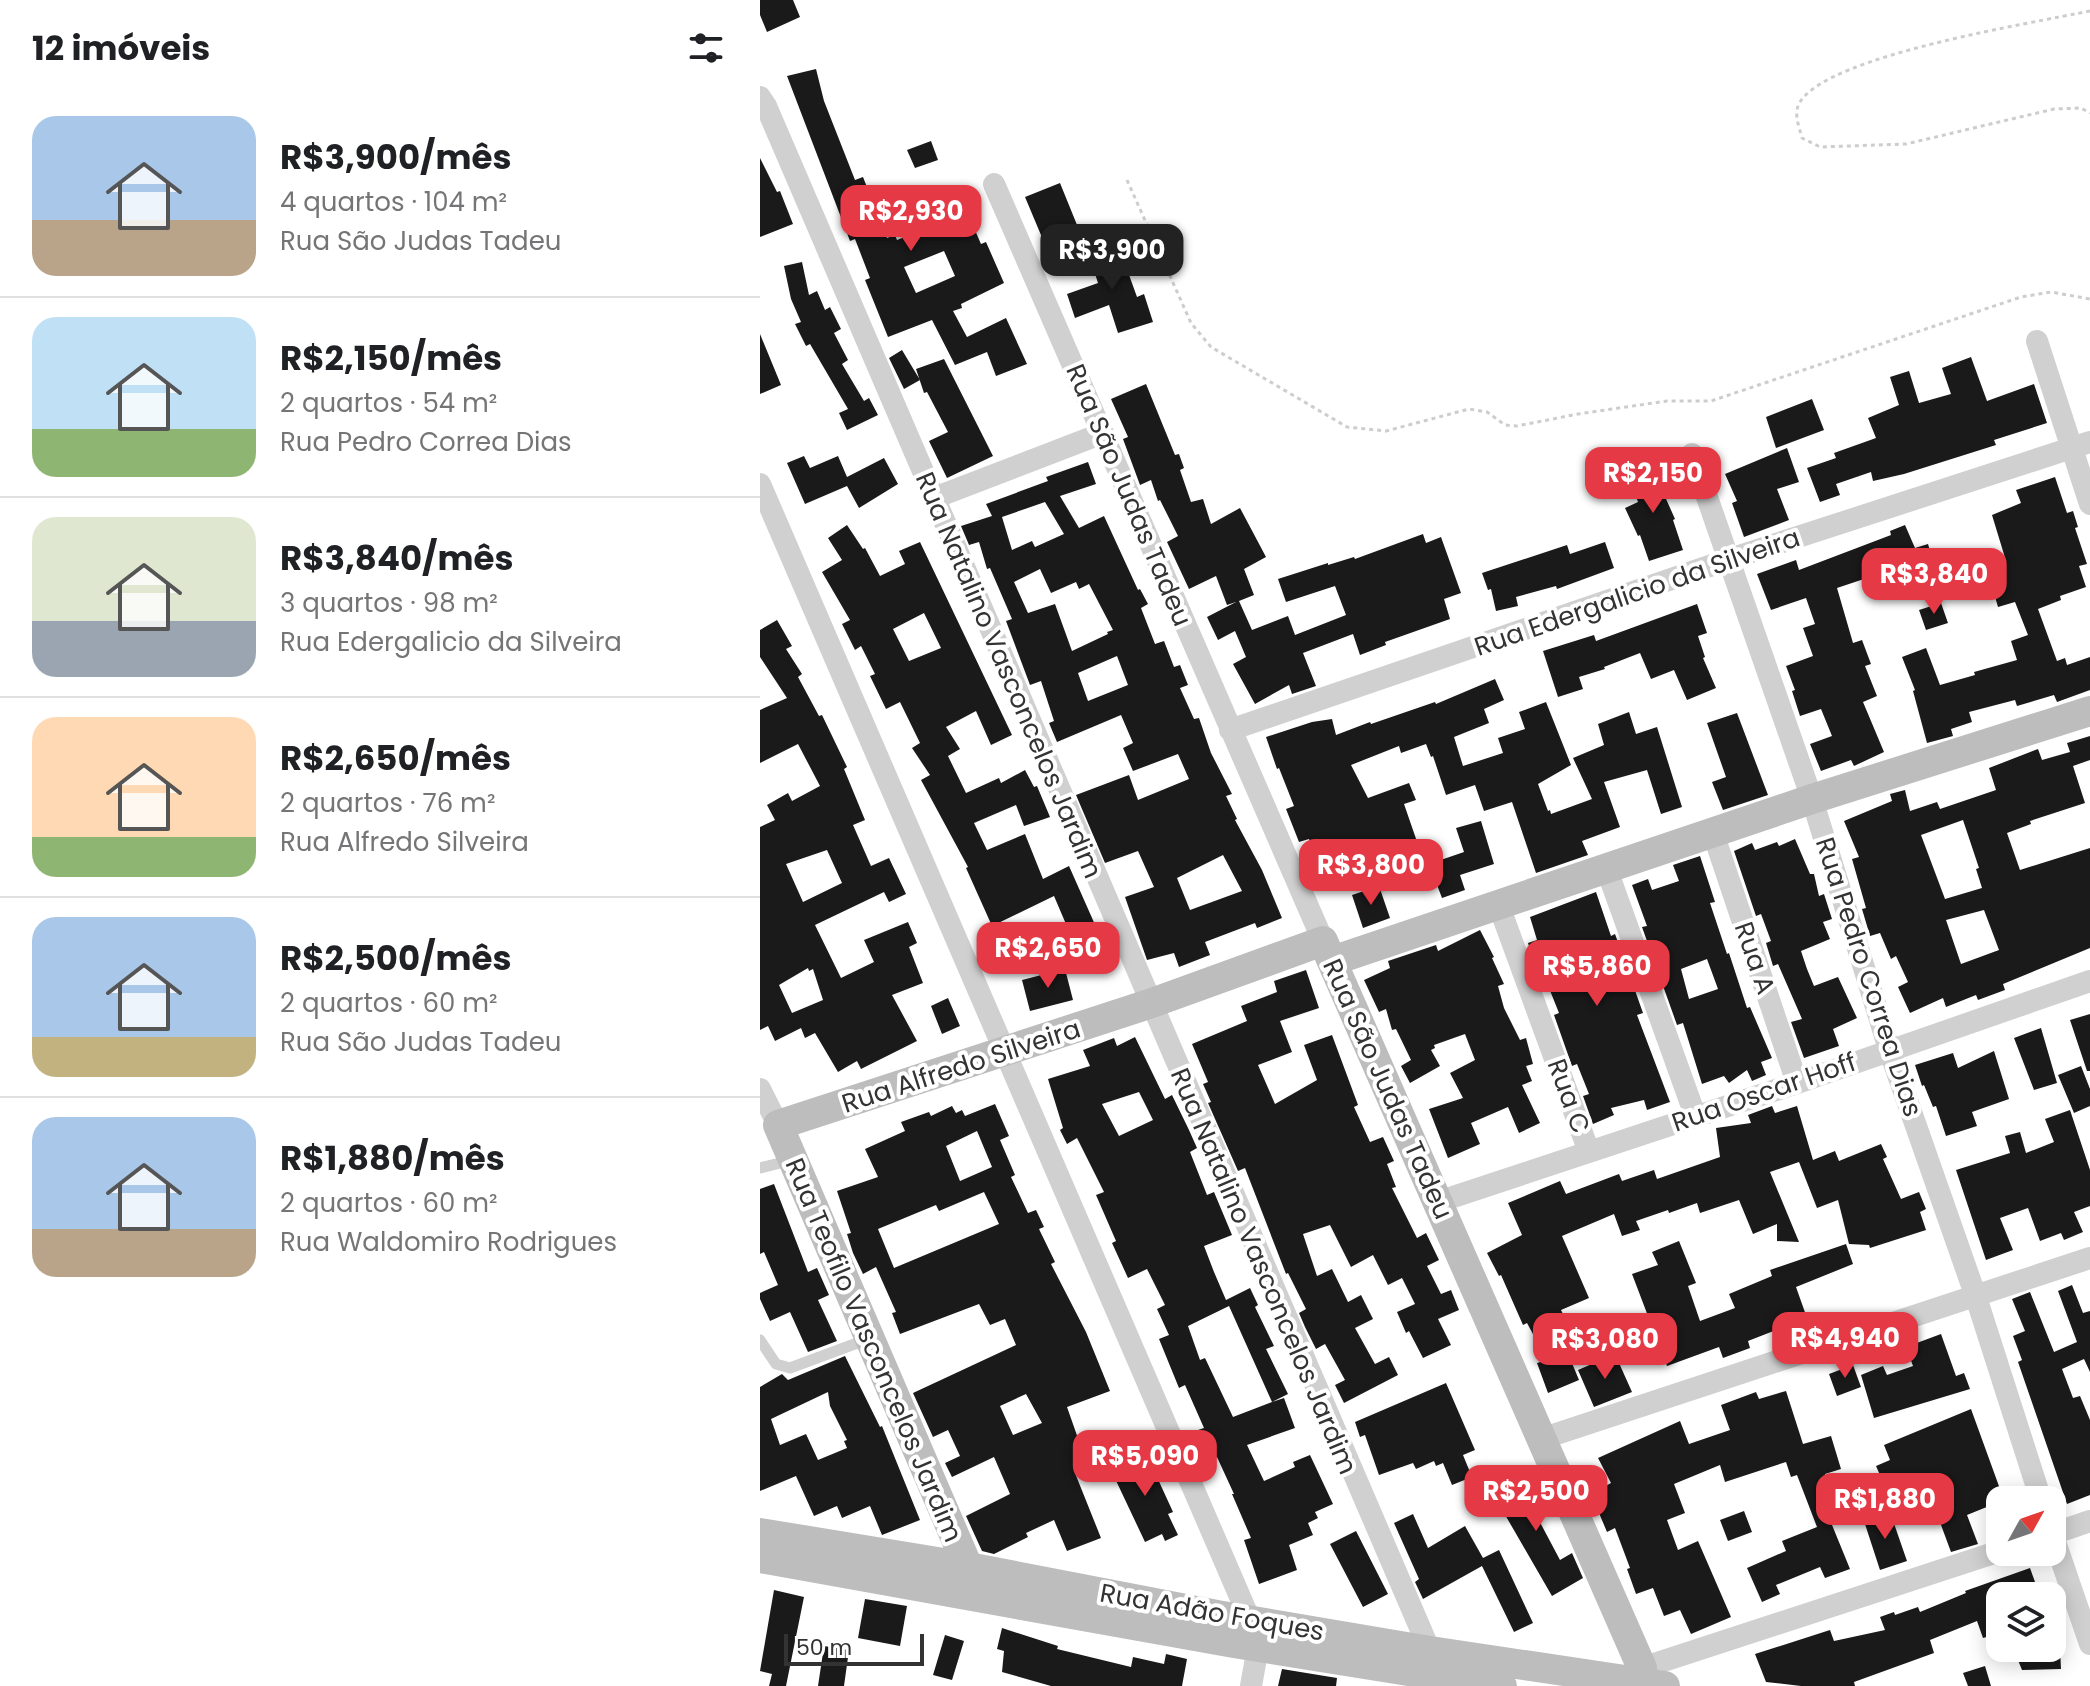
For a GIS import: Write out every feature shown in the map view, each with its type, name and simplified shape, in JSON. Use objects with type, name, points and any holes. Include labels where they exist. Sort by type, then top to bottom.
[{"type":"street","name":"Rua Natalino Vasconcelos Jardim","points":[[760,97],[1430,1651]]},
{"type":"street","name":"Rua São Judas Tadeu","points":[[994,184],[1645,1680]]},
{"type":"street","points":[[2037,341],[2080,445],[2090,504]]},
{"type":"street","points":[[934,498],[1103,433]]},
{"type":"street","name":"Rua Edergalicio da Silveira","points":[[1230,730],[1727,560],[2080,445]]},
{"type":"street","name":"Rua Pedro Correa Dias","points":[[1692,454],[1812,799],[1889,1049],[1976,1297],[2037,1486]]},
{"type":"street","points":[[760,484],[1254,1634],[1251,1686]]},
{"type":"street","name":"Rua Alfredo Silveira","points":[[778,1125],[1149,1004],[1328,951],[1499,906],[1812,799],[2090,711]]},
{"type":"street","name":"Rua A","points":[[1713,833],[1797,1083]]},
{"type":"street","points":[[1607,870],[1695,1115]]},
{"type":"street","name":"Rua C","points":[[1499,906],[1589,1152]]},
{"type":"street","name":"Rua Oscar Hoff","points":[[1438,1202],[1797,1083],[2090,981]]},
{"type":"street","name":"Rua Teofilo Vasconcelos Jardim","points":[[760,1089],[968,1567]]},
{"type":"street","points":[[1541,1439],[2090,1258]]},
{"type":"street","points":[[2066,1529],[2090,1521]]},
{"type":"street","name":"Rua Adão Foques","points":[[760,1533],[968,1567],[1254,1634],[1502,1686]]},
{"type":"street","points":[[1645,1680],[1986,1556]]},
{"type":"street","name":"Rua Adão Foques","points":[[760,1558],[1254,1634],[1430,1651],[1645,1680]]},
{"type":"street","points":[[2063,1566],[2090,1644]]},
{"type":"lane","points":[[760,1168],[792,1160]]},
{"type":"lane","points":[[760,1340],[776,1364],[790,1368],[870,1339]]},
{"type":"path","points":[[2090,11],[1908,49],[1866,63],[1822,83],[1800,102],[1796,118],[1802,138],[1820,147],[1906,144],[2054,109],[2081,108],[2090,113]]},
{"type":"path","points":[[1127,180],[1191,323],[1211,347],[1347,427],[1386,431],[1469,409],[1487,412],[1505,425],[1517,426],[1667,401],[1711,401],[2021,297],[2051,292],[2090,299]]},
{"type":"building","points":[[760,0],[793,0],[800,17],[767,32],[760,15]]},
{"type":"building","points":[[816,69],[824,101],[855,180],[863,177],[887,238],[895,235],[897,240],[967,212],[981,244],[986,242],[1004,283],[953,311],[967,337],[1006,318],[1027,364],[996,376],[987,352],[955,365],[932,320],[888,337],[865,280],[870,278],[855,239],[850,241],[787,76]],"holes":[[[944,251],[955,276],[916,293],[904,267]]]},
{"type":"building","points":[[931,141],[938,160],[915,168],[907,150]]},
{"type":"building","points":[[760,158],[777,192],[780,191],[793,224],[760,237]]},
{"type":"building","points":[[1060,183],[1088,252],[1054,266],[1025,197]]},
{"type":"building","points":[[1115,243],[1137,297],[1144,294],[1153,322],[1118,333],[1109,305],[1075,318],[1067,294],[1098,283],[1088,252]]},
{"type":"building","points":[[802,262],[809,295],[817,291],[825,310],[830,307],[841,329],[834,333],[848,360],[842,364],[864,401],[869,398],[878,415],[847,430],[839,413],[848,409],[795,324],[801,322],[791,299],[784,266]]},
{"type":"building","points":[[760,334],[781,385],[760,394]]},
{"type":"building","points":[[902,350],[920,380],[904,389],[889,358]]},
{"type":"building","points":[[1971,357],[1987,401],[2034,384],[2047,423],[1994,440],[1996,445],[1904,474],[1873,481],[1871,472],[1836,484],[1840,495],[1820,502],[1807,468],[1836,458],[1834,453],[1876,438],[1868,418],[1899,405],[1890,377],[1909,371],[1919,403],[1951,394],[1942,368]]},
{"type":"building","points":[[944,359],[993,456],[947,478],[929,441],[948,432],[927,392],[924,393],[916,369]]},
{"type":"building","points":[[1146,384],[1175,455],[1179,454],[1184,468],[1180,470],[1191,502],[1203,499],[1211,524],[1240,508],[1266,557],[1244,569],[1254,595],[1239,601],[1252,630],[1288,616],[1295,635],[1346,615],[1335,586],[1286,602],[1278,579],[1328,563],[1355,559],[1423,534],[1426,543],[1441,537],[1461,593],[1444,599],[1450,619],[1385,642],[1386,645],[1360,655],[1353,634],[1303,653],[1316,686],[1292,694],[1289,685],[1255,704],[1233,664],[1246,657],[1235,631],[1218,640],[1207,617],[1236,602],[1227,605],[1216,576],[1189,589],[1167,542],[1178,536],[1158,501],[1151,480],[1140,485],[1123,439],[1128,437],[1111,399]]},
{"type":"building","points":[[1812,399],[1824,430],[1776,448],[1766,417]]},
{"type":"building","points":[[1787,448],[1799,482],[1777,489],[1789,520],[1744,537],[1732,503],[1737,501],[1725,474]]},
{"type":"building","points":[[804,456],[810,468],[838,456],[847,477],[884,458],[898,484],[859,508],[847,486],[805,504],[787,463]]},
{"type":"building","points":[[1088,462],[1096,484],[1060,496],[1079,528],[1104,516],[1138,590],[1148,604],[1141,608],[1155,644],[1164,641],[1174,667],[1180,665],[1188,685],[1180,688],[1194,719],[1199,718],[1211,753],[1232,794],[1226,796],[1235,820],[1262,870],[1282,918],[1257,928],[1255,923],[1205,942],[1210,955],[1179,967],[1174,953],[1147,960],[1125,897],[1154,887],[1138,851],[1105,863],[1076,795],[1129,775],[1138,800],[1189,779],[1178,754],[1133,771],[1123,748],[1133,743],[1121,715],[1057,742],[1049,723],[1054,721],[1041,681],[1030,685],[1006,621],[1012,619],[990,568],[987,569],[979,542],[969,545],[961,526],[992,516],[986,504],[1048,481],[1046,477]],"holes":[[[1045,502],[1064,534],[1035,547],[1032,541],[1012,550],[1002,517]],[[1040,569],[1051,593],[1076,582],[1079,589],[1089,584],[1113,630],[1072,651],[1055,604],[1028,613],[1014,582]],[[1117,656],[1128,685],[1088,701],[1078,673]],[[1223,855],[1242,891],[1190,910],[1177,878]]]},
{"type":"building","points":[[1650,463],[1675,519],[1683,550],[1649,561],[1640,535],[1625,508],[1638,502],[1627,471]]},
{"type":"building","points":[[2055,477],[2067,513],[2073,511],[2078,527],[2075,528],[2087,564],[2079,566],[2086,587],[2060,596],[2061,600],[2038,609],[2057,661],[2065,658],[2067,665],[2090,657],[2090,690],[2057,702],[2054,695],[2017,706],[2015,700],[1969,712],[1972,722],[1951,729],[1953,736],[1927,743],[1915,690],[1902,657],[1926,648],[1940,685],[2017,660],[2011,641],[2028,635],[2015,602],[1998,607],[1986,566],[2006,561],[1992,515],[2021,503],[2016,490]]},
{"type":"building","points":[[847,525],[865,548],[880,576],[905,564],[899,551],[920,542],[1012,735],[991,745],[976,711],[946,727],[960,749],[948,756],[966,793],[999,778],[1001,783],[1025,770],[1034,787],[1037,786],[1050,817],[1024,826],[1016,805],[974,823],[987,850],[1025,834],[1043,879],[1069,866],[1108,954],[1083,964],[1054,896],[992,926],[968,867],[921,780],[930,775],[912,748],[920,743],[900,702],[886,709],[870,676],[875,674],[861,646],[855,650],[842,624],[850,620],[822,572],[842,560],[828,538]],"holes":[[[924,613],[941,648],[909,661],[893,629]]]},
{"type":"building","points":[[1905,525],[1915,548],[1928,544],[1936,571],[1878,592],[1873,576],[1837,588],[1853,643],[1862,640],[1871,664],[1865,666],[1877,696],[1863,702],[1884,752],[1854,766],[1851,760],[1821,771],[1810,744],[1832,736],[1821,709],[1800,716],[1786,666],[1813,656],[1803,628],[1815,624],[1806,598],[1771,610],[1757,574],[1796,560],[1799,570],[1891,535],[1890,531]]},
{"type":"building","points":[[1605,542],[1614,568],[1557,589],[1556,586],[1516,597],[1518,606],[1496,611],[1491,589],[1488,590],[1482,573],[1567,545],[1570,554]]},
{"type":"building","points":[[1941,603],[1948,623],[1926,630],[1919,610]]},
{"type":"building","points":[[1697,604],[1707,633],[1698,636],[1703,658],[1716,688],[1687,700],[1674,670],[1651,679],[1640,653],[1579,677],[1583,689],[1558,697],[1543,651],[1594,635],[1596,641]]},
{"type":"building","points":[[777,620],[792,646],[786,649],[802,674],[798,677],[819,716],[822,715],[847,767],[844,769],[865,820],[853,825],[871,866],[889,858],[906,894],[889,902],[884,892],[815,925],[841,978],[874,962],[864,940],[908,922],[917,943],[909,947],[923,983],[892,995],[917,1041],[861,1069],[857,1061],[838,1072],[815,1033],[805,1038],[801,1028],[775,1041],[768,1026],[760,1030],[760,827],[775,820],[767,805],[788,793],[792,801],[820,786],[798,744],[760,763],[760,710],[787,698],[760,657],[760,630]],"holes":[[[827,850],[842,883],[803,902],[786,864]],[[808,968],[809,971],[813,969],[823,1000],[792,1013],[779,985]]]},
{"type":"building","points":[[1495,679],[1504,700],[1484,709],[1489,723],[1454,737],[1463,766],[1503,753],[1498,738],[1525,729],[1519,712],[1546,702],[1571,765],[1538,784],[1551,814],[1592,799],[1573,758],[1604,745],[1598,724],[1629,712],[1636,734],[1657,727],[1682,807],[1661,814],[1647,770],[1604,782],[1620,827],[1582,841],[1588,855],[1536,873],[1512,802],[1484,811],[1475,785],[1446,795],[1426,744],[1401,753],[1399,746],[1351,765],[1368,798],[1409,783],[1416,800],[1404,804],[1423,859],[1381,873],[1372,848],[1322,870],[1309,839],[1299,842],[1286,809],[1294,806],[1266,737],[1332,719],[1336,735],[1436,704]]},
{"type":"building","points":[[1737,713],[1768,795],[1723,810],[1712,782],[1726,777],[1707,723]]},
{"type":"building","points":[[2090,736],[2090,760],[2073,766],[2085,803],[2030,821],[2031,824],[2007,833],[2020,870],[2090,848],[2090,948],[2003,984],[2005,990],[1978,1000],[1976,995],[1946,1007],[1943,998],[1910,1013],[1898,987],[1908,982],[1896,956],[1891,959],[1880,933],[1870,936],[1862,909],[1866,908],[1852,859],[1859,857],[1844,821],[1892,801],[1890,794],[1905,790],[1910,811],[1937,802],[1940,809],[1996,790],[1989,768],[2038,749],[2042,760],[2070,752],[2067,743]],"holes":[[[1963,820],[1979,868],[1976,869],[1982,888],[1945,899],[1921,835]],[[1984,910],[1999,950],[1961,964],[1946,920]]]},
{"type":"building","points":[[1481,821],[1494,864],[1460,875],[1465,890],[1442,898],[1429,864],[1464,852],[1456,828]]},
{"type":"building","points":[[1795,839],[1810,874],[1814,874],[1819,896],[1824,894],[1832,919],[1823,922],[1830,939],[1801,951],[1807,969],[1814,986],[1838,977],[1857,1018],[1833,1029],[1839,1046],[1804,1058],[1791,1022],[1802,1019],[1778,964],[1773,966],[1766,943],[1771,941],[1761,914],[1756,916],[1734,851],[1752,843],[1755,850],[1777,842],[1779,846]]},
{"type":"building","points":[[1700,856],[1715,902],[1710,903],[1727,954],[1747,1008],[1750,1007],[1772,1058],[1761,1062],[1766,1075],[1752,1081],[1747,1070],[1729,1083],[1724,1076],[1702,1084],[1683,1023],[1677,1025],[1642,927],[1647,926],[1632,885],[1648,879],[1652,890],[1679,881],[1673,865]],"holes":[[[1707,959],[1718,989],[1689,999],[1681,969]]]},
{"type":"building","points":[[1379,886],[1390,918],[1363,928],[1352,895]]},
{"type":"building","points":[[1596,892],[1611,936],[1615,934],[1643,1013],[1637,1015],[1670,1102],[1647,1110],[1644,1100],[1611,1108],[1614,1115],[1593,1124],[1583,1096],[1589,1094],[1577,1064],[1572,1066],[1554,1015],[1559,1013],[1549,988],[1554,986],[1544,955],[1533,959],[1528,943],[1537,940],[1530,917]]},
{"type":"building","points":[[1480,930],[1504,984],[1498,986],[1504,1008],[1520,1040],[1526,1038],[1533,1064],[1526,1066],[1532,1081],[1522,1085],[1540,1123],[1519,1133],[1508,1107],[1471,1123],[1480,1144],[1448,1158],[1429,1109],[1463,1098],[1450,1073],[1475,1060],[1465,1034],[1434,1045],[1435,1048],[1431,1050],[1440,1066],[1410,1083],[1401,1066],[1411,1060],[1396,1029],[1392,1030],[1386,1009],[1379,1012],[1364,980],[1390,968],[1388,961],[1436,945],[1438,951]]},
{"type":"building","points":[[1065,969],[1073,1000],[1030,1011],[1022,980]]},
{"type":"building","points":[[1306,970],[1319,1008],[1280,1021],[1292,1052],[1258,1065],[1275,1104],[1317,1080],[1304,1045],[1332,1035],[1358,1105],[1354,1107],[1370,1142],[1383,1137],[1394,1161],[1387,1164],[1396,1187],[1392,1188],[1417,1238],[1426,1233],[1439,1260],[1427,1266],[1441,1294],[1451,1290],[1459,1310],[1438,1319],[1451,1345],[1423,1358],[1409,1331],[1406,1333],[1397,1312],[1415,1304],[1402,1278],[1388,1285],[1373,1255],[1351,1267],[1330,1225],[1303,1234],[1317,1276],[1332,1269],[1348,1302],[1361,1295],[1373,1319],[1355,1328],[1375,1364],[1389,1357],[1398,1375],[1344,1403],[1335,1385],[1345,1380],[1325,1344],[1316,1349],[1305,1327],[1299,1313],[1306,1309],[1286,1274],[1245,1168],[1238,1171],[1208,1103],[1211,1102],[1203,1084],[1208,1082],[1192,1044],[1247,1021],[1241,1006],[1277,992],[1274,981]]},
{"type":"building","points":[[948,998],[960,1026],[942,1034],[931,1006]]},
{"type":"building","points":[[2090,1014],[2090,1071],[2087,1071],[2070,1020]]},
{"type":"building","points":[[2041,1028],[2057,1083],[2034,1090],[2014,1038]]},
{"type":"building","points":[[1135,1037],[1165,1099],[1172,1095],[1197,1148],[1190,1152],[1207,1195],[1214,1192],[1232,1235],[1204,1246],[1214,1272],[1226,1300],[1250,1288],[1258,1305],[1255,1307],[1274,1346],[1266,1349],[1288,1394],[1272,1402],[1284,1398],[1295,1428],[1247,1445],[1264,1481],[1295,1467],[1293,1462],[1310,1455],[1333,1504],[1315,1512],[1318,1518],[1308,1523],[1313,1535],[1289,1545],[1297,1570],[1259,1584],[1244,1540],[1251,1538],[1234,1494],[1217,1457],[1210,1460],[1198,1430],[1204,1428],[1185,1385],[1179,1388],[1159,1339],[1169,1335],[1157,1309],[1165,1305],[1147,1269],[1128,1278],[1096,1195],[1104,1192],[1077,1138],[1067,1144],[1060,1130],[1063,1128],[1048,1079],[1090,1066],[1083,1050],[1114,1038],[1117,1046]],"holes":[[[1139,1092],[1153,1120],[1119,1136],[1102,1104]],[[1229,1306],[1272,1402],[1233,1417],[1205,1358],[1200,1360],[1188,1326]]]},
{"type":"building","points":[[1994,1051],[2009,1099],[1972,1112],[1977,1126],[1946,1136],[1936,1106],[1933,1107],[1922,1086],[1915,1065],[1953,1053],[1958,1068]]},
{"type":"building","points":[[2081,1066],[2090,1089],[2090,1106],[2074,1113],[2058,1075]]},
{"type":"building","points":[[995,1104],[1009,1136],[1000,1140],[1015,1175],[1011,1177],[1028,1213],[1036,1210],[1044,1227],[1039,1229],[1055,1262],[1051,1264],[1086,1332],[1110,1391],[1067,1407],[1080,1444],[1094,1437],[1105,1459],[1075,1473],[1101,1538],[1067,1551],[1054,1520],[1026,1533],[1028,1537],[994,1554],[982,1551],[966,1516],[1010,1494],[994,1457],[952,1477],[945,1463],[960,1456],[948,1430],[933,1437],[913,1393],[1016,1345],[1005,1319],[990,1325],[979,1304],[900,1334],[892,1313],[896,1312],[876,1267],[863,1274],[847,1234],[851,1233],[837,1191],[878,1177],[865,1149],[905,1131],[901,1122],[929,1112],[931,1116],[952,1106],[956,1113],[962,1110],[965,1116]],"holes":[[[977,1131],[992,1167],[960,1181],[946,1146]],[[984,1192],[999,1224],[894,1268],[878,1229],[936,1205],[939,1211]],[[1026,1394],[1042,1423],[1013,1435],[1000,1406]]]},
{"type":"building","points":[[1772,1106],[1775,1113],[1797,1106],[1813,1160],[1835,1151],[1839,1161],[1881,1144],[1887,1157],[1883,1159],[1901,1199],[1919,1192],[1926,1209],[1920,1212],[1926,1230],[1870,1248],[1869,1245],[1849,1244],[1838,1200],[1817,1208],[1799,1162],[1770,1172],[1799,1242],[1777,1241],[1777,1224],[1753,1234],[1739,1200],[1700,1213],[1697,1203],[1669,1213],[1668,1210],[1636,1221],[1640,1230],[1622,1236],[1614,1214],[1562,1236],[1589,1298],[1561,1310],[1573,1334],[1562,1339],[1579,1380],[1548,1393],[1537,1363],[1547,1360],[1527,1323],[1523,1325],[1501,1275],[1487,1253],[1522,1235],[1508,1203],[1560,1181],[1566,1194],[1619,1174],[1622,1181],[1654,1170],[1657,1179],[1720,1157],[1716,1128],[1751,1123],[1748,1115]]},
{"type":"building","points":[[2070,1110],[2090,1170],[2090,1206],[2074,1212],[2083,1232],[2064,1240],[2061,1233],[2040,1241],[2028,1208],[2000,1218],[2013,1250],[1986,1260],[1956,1170],[2010,1153],[2005,1136],[2020,1132],[2026,1153],[2054,1142],[2045,1119]]},
{"type":"building","points":[[774,1184],[808,1272],[817,1268],[829,1295],[818,1300],[837,1341],[808,1352],[790,1312],[770,1321],[760,1299],[760,1293],[778,1285],[764,1252],[760,1254],[760,1189]]},
{"type":"building","points":[[1679,1241],[1696,1283],[1688,1286],[1700,1321],[1735,1308],[1729,1294],[1772,1276],[1770,1270],[1846,1244],[1853,1264],[1796,1287],[1807,1318],[1748,1341],[1750,1348],[1723,1358],[1719,1347],[1667,1366],[1632,1274],[1658,1265],[1652,1252]]},
{"type":"building","points":[[2072,1285],[2083,1313],[2090,1311],[2090,1372],[2084,1359],[2062,1369],[2073,1398],[2080,1396],[2090,1420],[2090,1495],[2067,1504],[2066,1486],[2061,1486],[2018,1362],[2022,1360],[2013,1336],[2025,1331],[2012,1299],[2030,1292],[2054,1352],[2077,1342],[2058,1291]]},
{"type":"building","points":[[1941,1334],[1956,1376],[1964,1373],[1970,1389],[1874,1418],[1861,1375],[1883,1366],[1887,1375],[1913,1366],[1906,1347]]},
{"type":"building","points":[[1615,1354],[1632,1392],[1594,1407],[1578,1370]]},
{"type":"building","points":[[845,1356],[882,1426],[920,1520],[882,1535],[870,1506],[842,1518],[837,1506],[814,1516],[796,1476],[760,1491],[760,1387],[782,1374],[788,1380]],"holes":[[[828,1392],[830,1406],[847,1440],[844,1441],[847,1448],[818,1460],[806,1434],[780,1445],[771,1419]]]},
{"type":"building","points":[[1853,1365],[1861,1387],[1837,1396],[1829,1374]]},
{"type":"building","points":[[1446,1383],[1475,1450],[1463,1455],[1472,1477],[1452,1485],[1443,1463],[1436,1466],[1434,1461],[1416,1469],[1413,1463],[1379,1475],[1365,1435],[1360,1437],[1355,1422]]},
{"type":"building","points":[[1786,1391],[1803,1444],[1831,1436],[1841,1469],[1825,1474],[1826,1478],[1823,1479],[1838,1517],[1830,1520],[1850,1569],[1825,1578],[1820,1567],[1776,1585],[1780,1594],[1762,1602],[1747,1568],[1786,1551],[1782,1541],[1817,1527],[1797,1475],[1791,1477],[1786,1462],[1725,1482],[1720,1465],[1674,1484],[1685,1513],[1667,1520],[1678,1550],[1698,1541],[1731,1617],[1691,1634],[1680,1610],[1664,1616],[1653,1588],[1636,1594],[1615,1528],[1607,1532],[1591,1494],[1611,1483],[1598,1458],[1680,1421],[1689,1444],[1730,1430],[1721,1405],[1756,1392],[1759,1399]]},
{"type":"building","points":[[1971,1409],[1999,1486],[1986,1486],[1986,1507],[1967,1515],[1978,1544],[1951,1552],[1934,1506],[1920,1509],[1912,1480],[1887,1491],[1876,1466],[1890,1460],[1884,1445]]},
{"type":"building","points":[[1146,1453],[1173,1512],[1168,1514],[1178,1535],[1165,1541],[1162,1534],[1145,1542],[1111,1470]]},
{"type":"building","points":[[1530,1472],[1545,1507],[1534,1511],[1560,1560],[1572,1553],[1583,1578],[1552,1596],[1500,1506],[1493,1487]]},
{"type":"building","points":[[1744,1511],[1752,1532],[1728,1541],[1720,1520]]},
{"type":"building","points":[[1890,1512],[1907,1561],[1880,1570],[1864,1521]]},
{"type":"building","points":[[1413,1514],[1428,1548],[1465,1526],[1483,1558],[1499,1550],[1533,1623],[1514,1632],[1482,1566],[1423,1599],[1415,1582],[1419,1579],[1394,1523]]},
{"type":"building","points":[[1356,1531],[1388,1594],[1363,1607],[1330,1544]]},
{"type":"building","points":[[2030,1568],[2035,1582],[1990,1582]]},
{"type":"building","points":[[1986,1584],[1986,1637],[1983,1638],[1977,1621],[1930,1640],[1934,1653],[1854,1682],[1855,1686],[1801,1686],[1766,1682],[1755,1654],[1830,1630],[1834,1641],[1885,1630],[1880,1617],[1918,1607],[1920,1612]]},
{"type":"building","points":[[774,1590],[804,1597],[786,1686],[769,1686],[772,1674],[760,1671]]},
{"type":"building","points":[[865,1599],[907,1606],[900,1646],[858,1638]]},
{"type":"building","points":[[1002,1628],[1058,1646],[1057,1649],[1131,1667],[1133,1657],[1164,1664],[1166,1654],[1187,1659],[1182,1686],[1051,1686],[1002,1672],[1004,1651],[997,1649]]},
{"type":"building","points":[[945,1635],[964,1641],[952,1680],[933,1675]]},
{"type":"building","points":[[824,1646],[849,1650],[844,1686],[818,1686]]},
{"type":"building","points":[[2019,1662],[2061,1662],[2061,1669],[2022,1670]]},
{"type":"building","points":[[1985,1666],[1991,1686],[1968,1686],[1963,1673]]},
{"type":"building","points":[[1282,1669],[1337,1678],[1336,1686],[1278,1686]]}]
